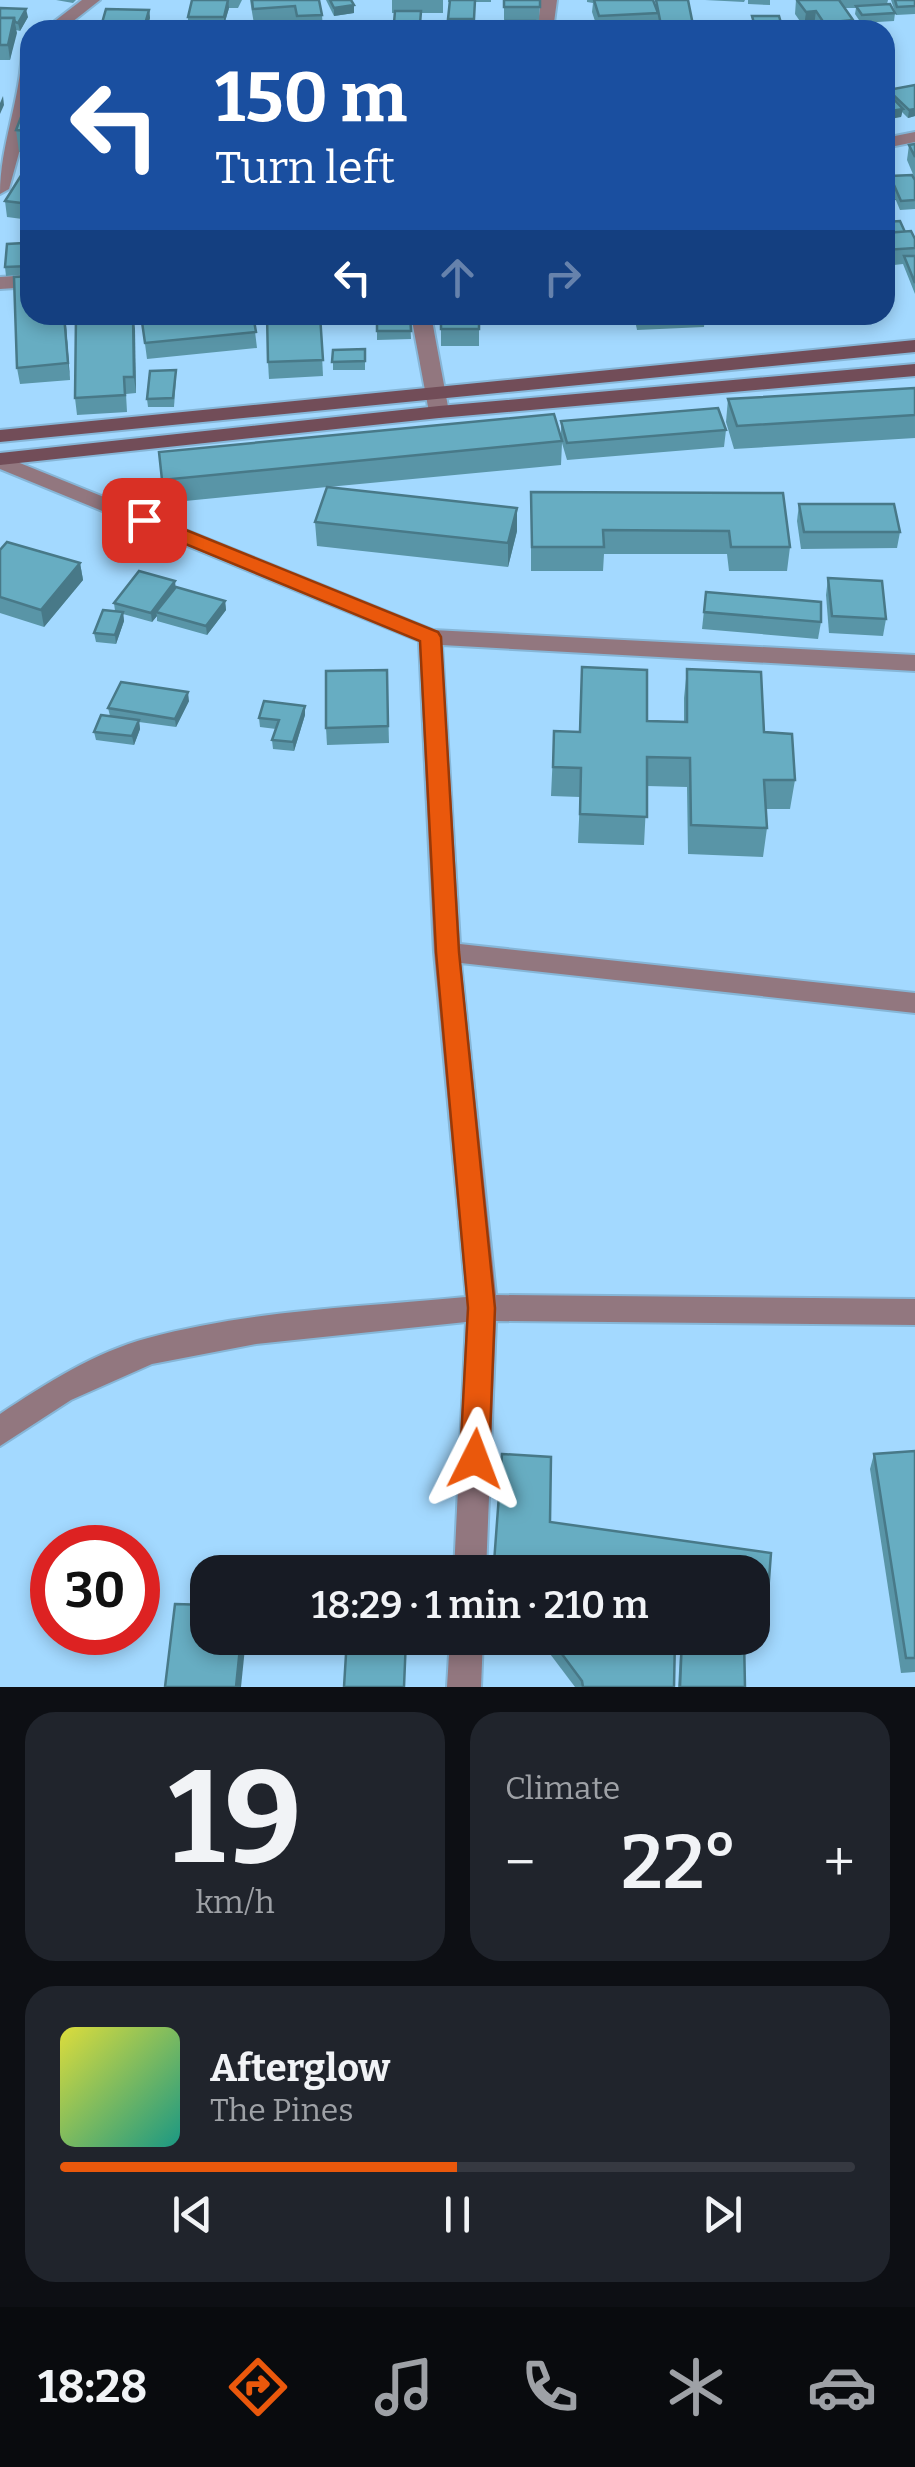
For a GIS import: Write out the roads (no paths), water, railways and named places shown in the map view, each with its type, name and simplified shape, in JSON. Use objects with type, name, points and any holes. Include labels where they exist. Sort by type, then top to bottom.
[{"type":"street","points":[[65,20],[92,0]]},
{"type":"street","points":[[0,189],[20,118]]},
{"type":"street","points":[[423,325],[436,403]]},
{"type":"street","points":[[0,460],[915,346]]},
{"type":"street","points":[[0,436],[915,370]]},
{"type":"street","points":[[0,460],[430,637],[915,663]]},
{"type":"street","points":[[430,637],[448,952],[482,1308],[471,1555]]},
{"type":"street","points":[[448,952],[915,1003]]},
{"type":"street","points":[[0,1432],[60,1390],[148,1350],[256,1330],[482,1308],[915,1312]]},
{"type":"street","points":[[464,1687],[465,1655]]}]
